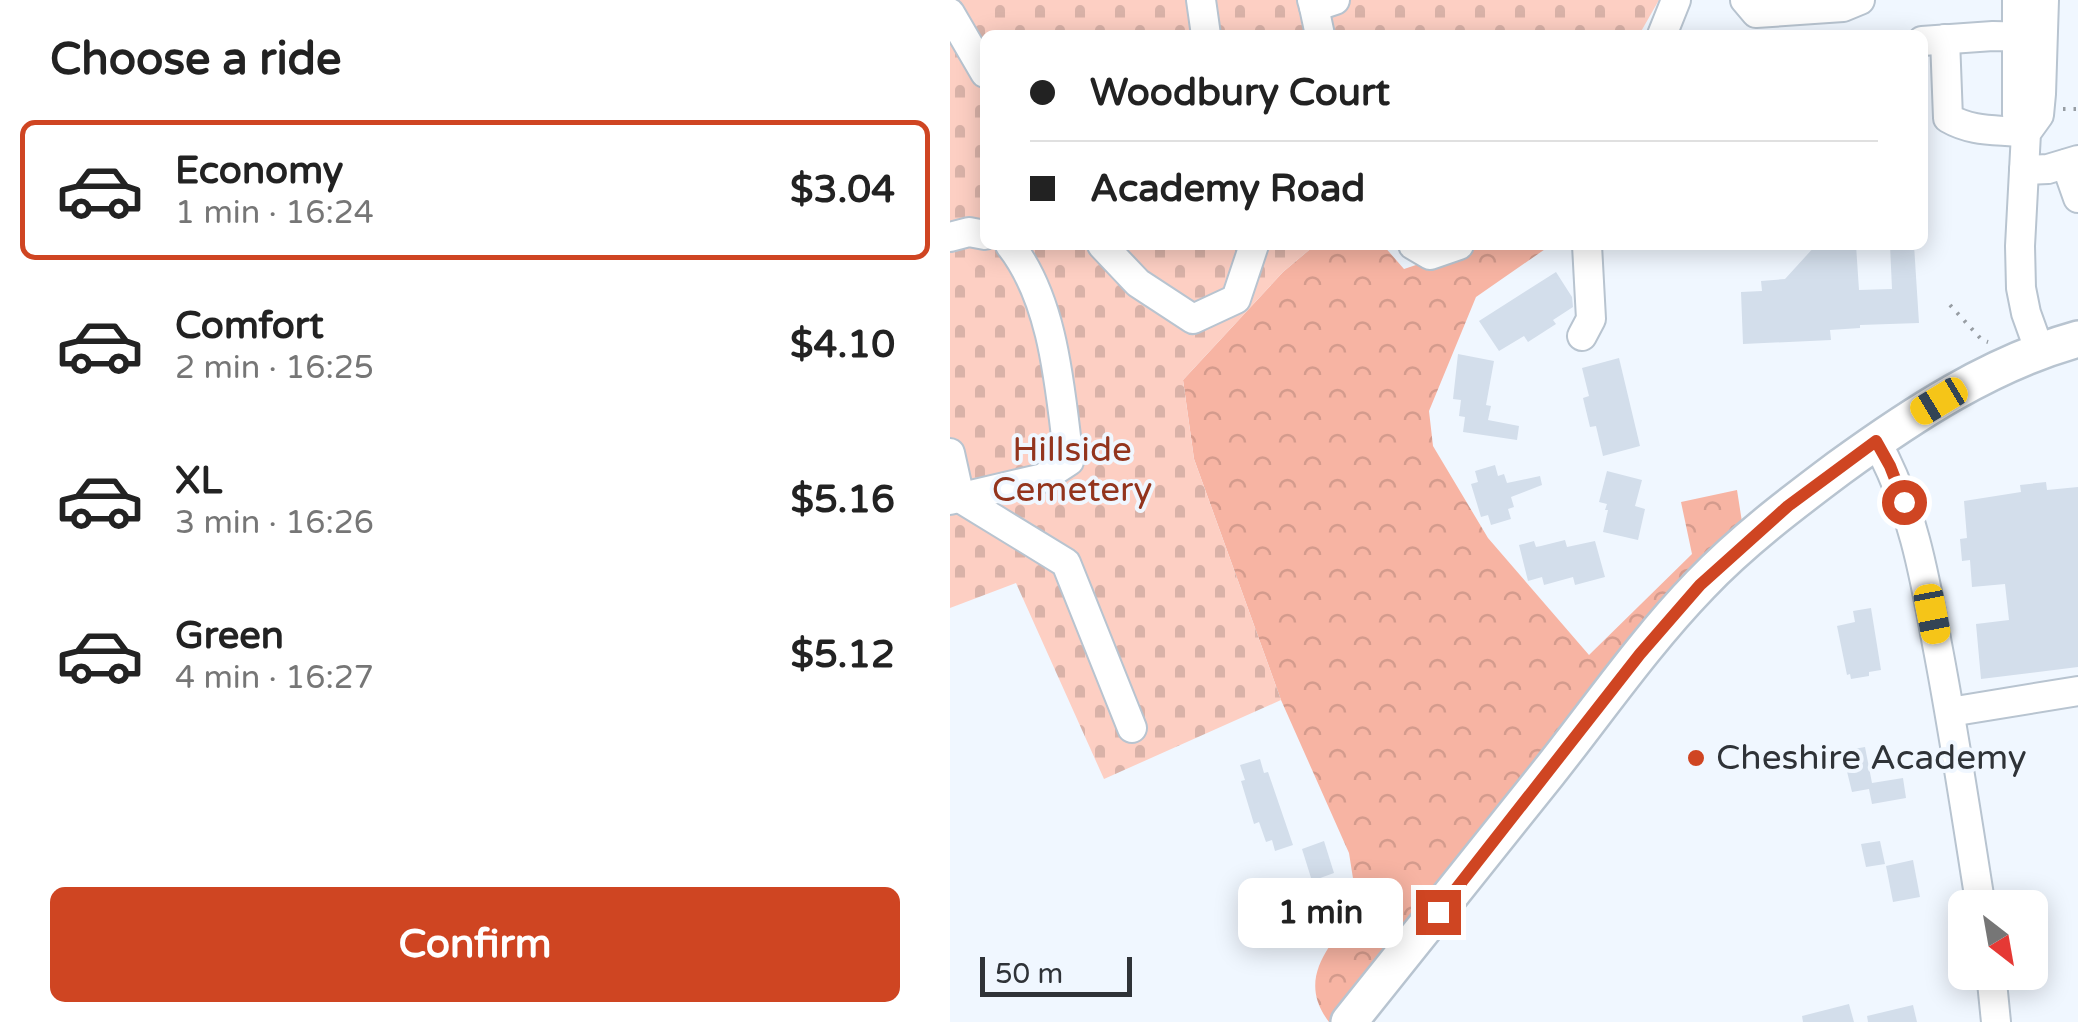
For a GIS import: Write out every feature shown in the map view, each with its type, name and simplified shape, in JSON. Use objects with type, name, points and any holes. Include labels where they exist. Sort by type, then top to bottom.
[{"type":"main road","points":[[1349,1022],[1640,654],[1700,585],[1788,506],[1876,441],[1939,401],[2040,352],[2078,339]]},
{"type":"street","points":[[1201,0],[1205,30]]},
{"type":"street","points":[[1664,30],[1676,0]]},
{"type":"street","points":[[1745,0],[1756,14],[1844,7],[1860,0]]},
{"type":"street","points":[[2017,0],[2031,37],[2038,115],[2026,132],[2020,246],[2022,288],[2040,352]]},
{"type":"street","points":[[2031,37],[2044,0]]},
{"type":"street","points":[[950,13],[980,64]]},
{"type":"street","points":[[2026,132],[1979,131],[1948,118],[1934,40],[2031,37]]},
{"type":"street","points":[[2024,170],[2072,162],[2078,198]]},
{"type":"street","points":[[950,237],[969,232],[980,234]]},
{"type":"street","points":[[955,499],[1042,478],[1069,462],[1055,352],[1027,266],[1014,250]]},
{"type":"street","points":[[1107,250],[1138,284],[1194,319],[1236,299],[1252,250]]},
{"type":"street","points":[[1422,250],[1430,255],[1444,250]]},
{"type":"street","points":[[1582,336],[1591,319],[1587,250]]},
{"type":"street","points":[[1876,441],[1890,466],[1919,548],[1950,712],[1977,890]]},
{"type":"street","points":[[950,454],[955,499]]},
{"type":"street","points":[[955,499],[1066,563],[1132,728]]},
{"type":"street","points":[[1950,712],[2078,690]]},
{"type":"street","points":[[1992,990],[1996,1022]]},
{"type":"path","points":[[2053,110],[2078,109]]},
{"type":"path","points":[[1950,305],[1982,340],[1998,346]]},
{"type":"green space","name":"Hillside Cemetery","points":[[950,0],[1659,0],[1642,30],[980,30],[980,250],[1309,250],[1283,272],[1183,380],[1194,459],[1281,700],[1104,779],[1016,583],[950,608]]},
{"type":"green space","points":[[1309,250],[1387,250],[1404,269],[1461,250],[1544,250],[1476,297],[1429,411],[1433,446],[1488,538],[1589,655],[1692,554],[1681,502],[1737,490],[1742,522],[1606,671],[1329,1022],[1320,1006],[1316,977],[1327,949],[1358,910],[1349,853],[1281,700],[1194,459],[1183,380],[1283,272]]},
{"type":"building","points":[[1811,250],[1856,250],[1859,290],[1892,289],[1890,250],[1914,250],[1919,323],[1830,330],[1831,340],[1743,344],[1741,292],[1762,291],[1761,281],[1785,279]]},
{"type":"building","points":[[1556,272],[1572,297],[1573,307],[1528,342],[1524,336],[1499,351],[1479,321]]},
{"type":"building","points":[[1458,354],[1494,361],[1486,405],[1491,406],[1488,420],[1519,426],[1517,440],[1463,432],[1461,400],[1453,399]]},
{"type":"building","points":[[1619,358],[1640,446],[1603,456],[1596,426],[1590,427],[1583,398],[1589,396],[1582,368]]},
{"type":"building","points":[[1495,465],[1498,476],[1504,474],[1507,483],[1540,476],[1542,485],[1511,497],[1511,519],[1491,525],[1488,515],[1481,517],[1471,484],[1478,482],[1475,471]]},
{"type":"building","points":[[1607,471],[1642,480],[1635,506],[1645,509],[1638,540],[1603,532],[1608,510],[1607,504],[1599,502]]},
{"type":"building","points":[[2046,482],[2047,490],[2078,487],[2078,667],[1981,679],[1976,624],[2009,620],[2005,584],[1972,587],[1970,560],[1962,561],[1960,539],[1967,538],[1964,501],[2021,492],[2020,485]]},
{"type":"building","points":[[1565,540],[1567,547],[1595,541],[1605,577],[1575,585],[1573,577],[1544,585],[1542,577],[1528,581],[1519,545],[1534,541],[1536,547]]},
{"type":"building","points":[[1871,608],[1881,670],[1851,679],[1837,626],[1855,622],[1853,611]]},
{"type":"building","points":[[1865,747],[1872,783],[1903,778],[1906,798],[1872,804],[1869,789],[1852,792],[1842,751]]},
{"type":"building","points":[[1260,759],[1293,845],[1275,851],[1272,840],[1266,842],[1259,822],[1254,824],[1241,781],[1245,780],[1240,765]]},
{"type":"building","points":[[1324,841],[1334,873],[1312,881],[1302,849]]},
{"type":"building","points":[[1880,841],[1885,864],[1866,867],[1861,844]]},
{"type":"building","points":[[1913,860],[1920,897],[1893,902],[1886,866]]},
{"type":"building","points":[[1849,1004],[1854,1022],[1803,1022],[1802,1016]]},
{"type":"building","points":[[1913,1005],[1917,1022],[1868,1022],[1867,1016]]},
{"type":"place","name":"Cheshire Academy","points":[[1696,758]]},
{"type":"route","points":[[1438,912],[1640,654],[1727,559],[1788,506],[1876,441],[1904,502]]}]
